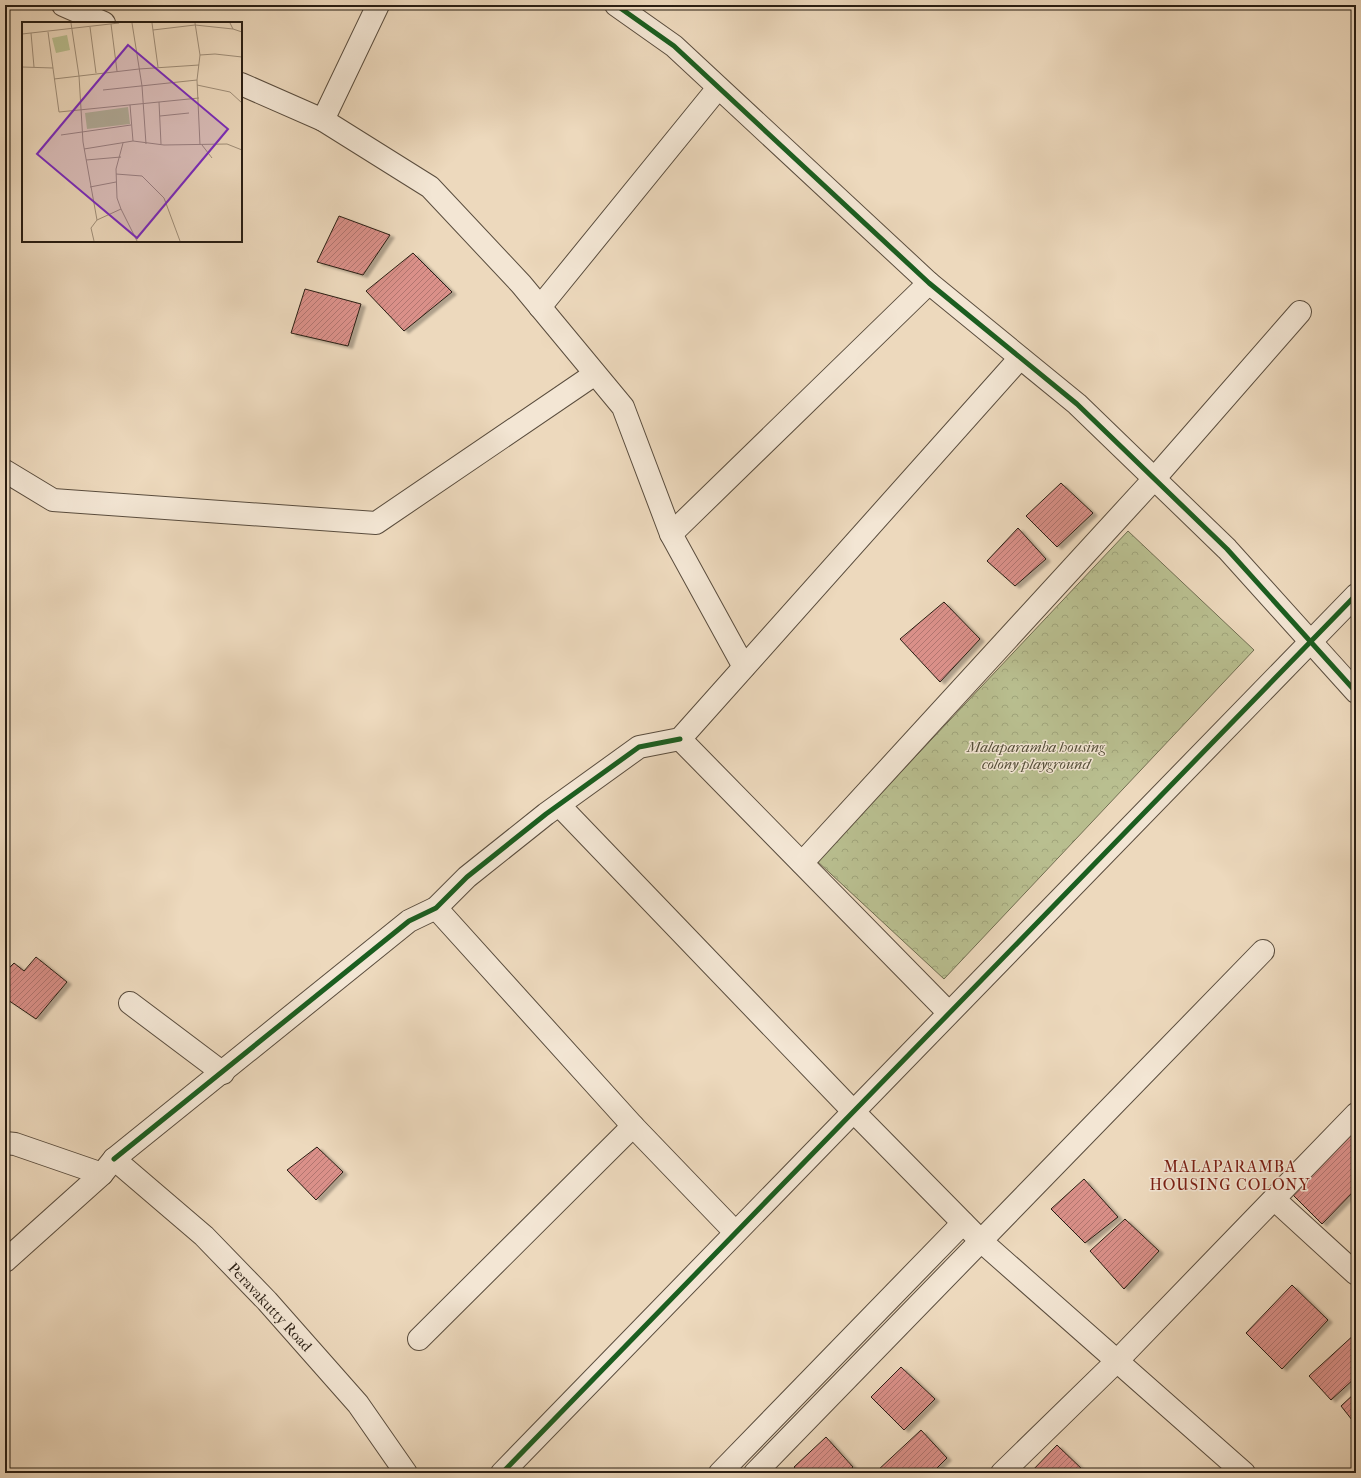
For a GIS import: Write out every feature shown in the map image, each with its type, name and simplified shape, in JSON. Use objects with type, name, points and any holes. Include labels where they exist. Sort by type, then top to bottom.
[{"type":"street","points":[[63,5],[102,22]]},
{"type":"street","points":[[323,120],[378,5]]},
{"type":"street","points":[[616,5],[674,46],[929,283],[1077,404],[1227,549],[1356,692]]},
{"type":"street","points":[[242,84],[323,120],[430,187],[521,284],[623,407],[671,534],[744,667]]},
{"type":"street","points":[[540,307],[718,88]]},
{"type":"street","points":[[671,534],[929,283]]},
{"type":"street","points":[[802,863],[1154,479],[1300,312]]},
{"type":"street","points":[[5,1261],[108,1167],[410,921],[436,908],[466,877],[559,805],[639,747],[680,738],[1020,358]]},
{"type":"street","points":[[5,472],[53,500],[376,524],[595,374]]},
{"type":"street","points":[[502,1473],[948,1012],[1356,595]]},
{"type":"street","points":[[680,738],[948,1012]]},
{"type":"street","points":[[559,805],[963,1224],[1244,1473]]},
{"type":"street","points":[[436,908],[633,1126],[735,1232]]},
{"type":"street","points":[[755,1473],[1263,951]]},
{"type":"street","points":[[130,1003],[223,1073]]},
{"type":"street","points":[[1002,1473],[1117,1361],[1356,1114]]},
{"type":"street","points":[[419,1339],[633,1126]]},
{"type":"street","points":[[5,1143],[15,1144],[108,1167]]},
{"type":"street","name":"Peravakutty Road","points":[[108,1167],[204,1236],[267,1300],[358,1404],[406,1473]]},
{"type":"street","points":[[1274,1199],[1356,1274]]},
{"type":"street","points":[[720,1473],[963,1224]]},
{"type":"green space","name":"Malaparamba housing colony playground","points":[[1128,531],[1254,650],[944,979],[817,861]]},
{"type":"building","points":[[339,216],[390,235],[363,275],[317,262]]},
{"type":"building","points":[[413,253],[452,292],[404,331],[366,291]]},
{"type":"building","points":[[305,289],[361,304],[348,346],[291,333]]},
{"type":"building","points":[[1061,483],[1093,513],[1057,547],[1026,516]]},
{"type":"building","points":[[1018,528],[1046,559],[1015,586],[987,561]]},
{"type":"building","points":[[944,602],[980,639],[940,682],[900,639]]},
{"type":"building","points":[[36,957],[67,982],[36,1019],[5,998],[5,992],[9,989],[5,985],[5,972],[14,963],[24,971]]},
{"type":"building","points":[[1354,1130],[1356,1132],[1356,1189],[1322,1224],[1291,1193]]},
{"type":"building","points":[[317,1147],[343,1172],[316,1200],[287,1170]]},
{"type":"building","points":[[1084,1179],[1118,1217],[1085,1243],[1051,1209]]},
{"type":"building","points":[[1125,1219],[1159,1251],[1124,1289],[1090,1251]]},
{"type":"building","points":[[1292,1285],[1328,1320],[1282,1369],[1246,1333]]},
{"type":"building","points":[[1356,1333],[1356,1377],[1331,1400],[1309,1376]]},
{"type":"building","points":[[901,1367],[935,1399],[904,1430],[871,1397]]},
{"type":"building","points":[[1356,1392],[1356,1425],[1341,1406]]},
{"type":"building","points":[[921,1430],[947,1458],[932,1473],[879,1473],[877,1471]]},
{"type":"building","points":[[826,1437],[853,1467],[846,1473],[799,1473],[794,1467]]},
{"type":"building","points":[[1057,1445],[1086,1473],[1030,1473]]},
{"type":"cycle path","points":[[616,5],[674,46],[929,283],[1077,404],[1227,549],[1356,692]]},
{"type":"cycle path","points":[[502,1473],[1356,595]]},
{"type":"cycle path","points":[[114,1159],[409,921],[436,908],[467,877],[546,814],[639,747],[680,739]]},
{"type":"district","name":"MALAPARAMBA HOUSING COLONY","points":[[1230,1175]]}]
